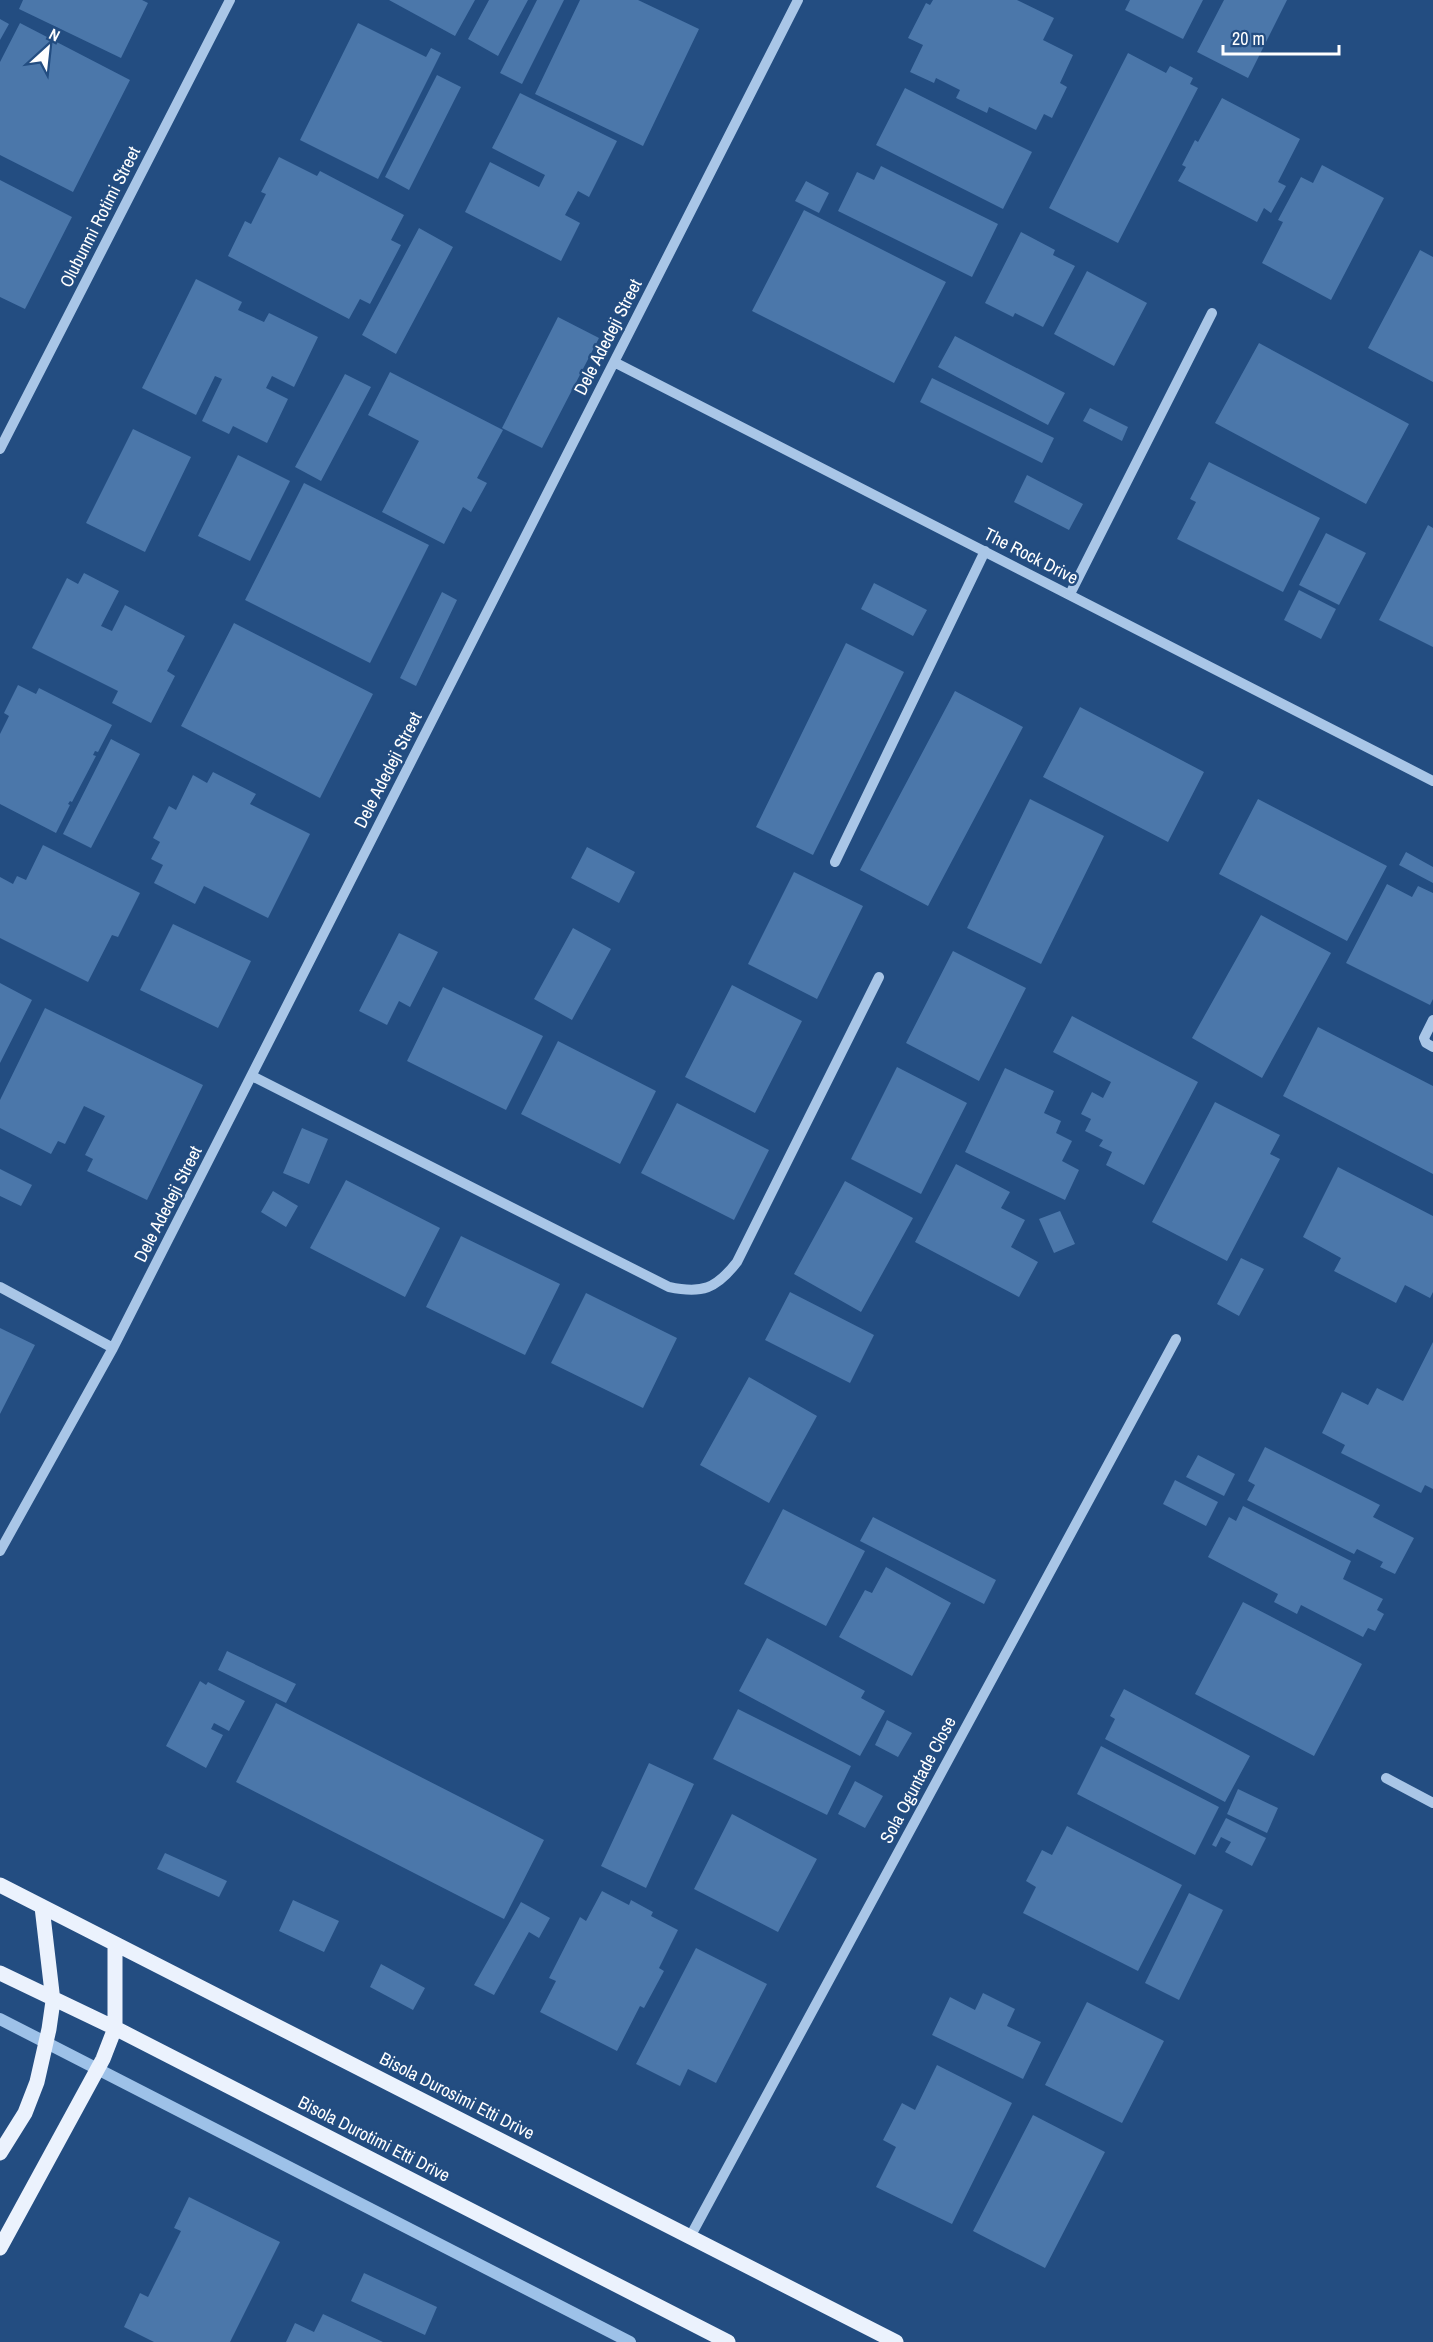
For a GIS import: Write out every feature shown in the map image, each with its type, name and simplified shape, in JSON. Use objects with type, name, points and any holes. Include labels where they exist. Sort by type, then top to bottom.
[{"type":"main road","name":"Bisola Durosimi Etti Drive","points":[[0,1886],[896,2342]]},
{"type":"main road","points":[[0,2152],[25,2113],[44,2057],[49,2029],[53,2001],[42,1907]]},
{"type":"main road","points":[[0,2248],[103,2059],[115,2028],[115,1944]]},
{"type":"main road","name":"Bisola Durotimi Etti Drive","points":[[0,1973],[53,2001],[115,2028],[728,2342]]},
{"type":"street","name":"Olubunmi Rotimi Street","points":[[0,449],[230,0]]},
{"type":"street","name":"Dele Adedeji Street","points":[[0,1551],[113,1348],[798,0]]},
{"type":"street","points":[[1070,594],[1212,313]]},
{"type":"street","name":"The Rock Drive","points":[[614,362],[1433,781]]},
{"type":"street","points":[[835,862],[985,551]]},
{"type":"street","points":[[252,1076],[669,1287],[690,1291],[709,1288],[725,1278],[737,1262],[879,977]]},
{"type":"street","points":[[1433,1020],[1424,1038],[1426,1043],[1433,1047]]},
{"type":"street","points":[[0,1287],[113,1348]]},
{"type":"street","name":"Sola Oguntade Close","points":[[690,2237],[1176,1338]]},
{"type":"street","points":[[1386,1778],[1433,1803]]},
{"type":"building","points":[[23,0],[142,0],[148,3],[121,58],[19,9]]},
{"type":"building","points":[[389,0],[475,0],[455,36]]},
{"type":"building","points":[[489,0],[528,0],[498,56],[468,39]]},
{"type":"building","points":[[537,0],[564,0],[522,84],[500,73]]},
{"type":"building","points":[[580,0],[638,0],[699,29],[643,146],[535,94]]},
{"type":"building","points":[[933,0],[1017,0],[1054,18],[1043,40],[1073,55],[1060,83],[1067,87],[1052,118],[1044,114],[1036,130],[989,107],[987,113],[956,98],[960,90],[936,78],[934,83],[910,72],[923,45],[908,38],[926,3],[930,5]]},
{"type":"building","points":[[1130,0],[1203,0],[1183,39],[1125,10]]},
{"type":"building","points":[[1224,0],[1287,0],[1248,78],[1197,52]]},
{"type":"building","points":[[0,19],[9,24],[0,40]]},
{"type":"building","points":[[20,23],[130,80],[73,192],[0,155],[0,62]]},
{"type":"building","points":[[358,23],[426,57],[431,48],[441,53],[378,179],[300,140]]},
{"type":"building","points":[[1128,53],[1166,73],[1170,66],[1193,78],[1190,84],[1198,88],[1118,243],[1049,208]]},
{"type":"building","points":[[437,75],[461,87],[409,190],[385,177]]},
{"type":"building","points":[[905,88],[1032,152],[1003,209],[876,145]]},
{"type":"building","points":[[520,93],[617,141],[589,197],[578,191],[565,215],[580,223],[561,261],[465,212],[490,162],[539,187],[545,175],[492,148]]},
{"type":"building","points":[[1222,98],[1300,139],[1278,182],[1286,186],[1271,213],[1264,208],[1257,222],[1178,181],[1186,167],[1182,165],[1195,140],[1198,142]]},
{"type":"building","points":[[279,157],[317,176],[320,171],[404,215],[391,240],[401,245],[370,304],[360,299],[349,319],[228,256],[245,221],[251,224],[266,194],[261,192]]},
{"type":"building","points":[[1322,165],[1384,198],[1331,300],[1262,263],[1283,222],[1278,220],[1301,177],[1313,183]]},
{"type":"building","points":[[881,166],[998,224],[972,277],[838,211],[857,172],[874,180]]},
{"type":"building","points":[[0,180],[72,217],[25,309],[0,297]]},
{"type":"building","points":[[806,181],[829,193],[819,213],[795,201]]},
{"type":"building","points":[[804,210],[946,282],[894,383],[752,311]]},
{"type":"building","points":[[419,228],[453,247],[396,354],[362,335]]},
{"type":"building","points":[[1021,232],[1055,250],[1053,255],[1075,266],[1043,327],[1015,313],[1013,317],[985,303]]},
{"type":"building","points":[[1420,250],[1433,257],[1433,382],[1368,348]]},
{"type":"building","points":[[1087,271],[1147,303],[1114,366],[1054,334]]},
{"type":"building","points":[[196,279],[242,302],[238,310],[264,322],[269,313],[318,337],[294,387],[272,376],[266,388],[288,399],[267,443],[233,426],[229,434],[202,421],[222,379],[215,376],[196,415],[142,388]]},
{"type":"building","points":[[558,317],[599,338],[542,448],[502,428]]},
{"type":"building","points":[[955,336],[1065,393],[1048,425],[938,367]]},
{"type":"building","points":[[1259,343],[1409,424],[1366,504],[1215,423]]},
{"type":"building","points":[[390,372],[503,430],[477,478],[487,483],[471,512],[463,507],[444,544],[382,512],[419,441],[368,415]]},
{"type":"building","points":[[345,374],[371,387],[321,481],[295,467]]},
{"type":"building","points":[[932,378],[1054,438],[1042,463],[920,402]]},
{"type":"building","points":[[1090,408],[1128,427],[1122,441],[1083,421]]},
{"type":"building","points":[[133,429],[191,457],[145,552],[86,523]]},
{"type":"building","points":[[238,455],[290,481],[250,561],[198,536]]},
{"type":"building","points":[[1209,462],[1320,518],[1283,592],[1177,539],[1196,502],[1190,499]]},
{"type":"building","points":[[1027,475],[1083,504],[1069,530],[1014,502]]},
{"type":"building","points":[[304,483],[429,545],[370,663],[245,600]]},
{"type":"building","points":[[1428,525],[1433,528],[1433,647],[1379,620]]},
{"type":"building","points":[[1326,533],[1366,553],[1339,605],[1299,585]]},
{"type":"building","points":[[84,573],[119,591],[101,626],[112,631],[125,605],[185,636],[167,671],[175,676],[151,723],[112,703],[118,691],[32,648],[67,578],[78,584]]},
{"type":"building","points":[[874,583],[927,610],[913,636],[861,609]]},
{"type":"building","points":[[1299,590],[1336,609],[1321,639],[1284,620]]},
{"type":"building","points":[[442,592],[457,600],[416,686],[400,678]]},
{"type":"building","points":[[234,623],[373,694],[320,798],[181,726]]},
{"type":"building","points":[[846,643],[904,672],[813,855],[756,827]]},
{"type":"building","points":[[18,685],[36,694],[39,688],[112,725],[98,752],[95,751],[93,755],[96,756],[72,802],[68,804],[70,805],[56,833],[0,804],[0,734],[9,716],[4,713]]},
{"type":"building","points":[[955,691],[1023,727],[928,906],[860,870]]},
{"type":"building","points":[[1080,707],[1204,772],[1168,842],[1043,777]]},
{"type":"building","points":[[111,739],[140,754],[91,848],[63,834]]},
{"type":"building","points":[[213,772],[256,794],[250,804],[310,834],[268,918],[204,886],[195,904],[154,883],[163,865],[151,859],[160,842],[153,838],[169,806],[176,810],[193,775],[207,783]]},
{"type":"building","points":[[1030,799],[1104,836],[1041,964],[967,928]]},
{"type":"building","points":[[1258,799],[1387,866],[1347,941],[1219,874]]},
{"type":"building","points":[[43,845],[140,893],[118,937],[112,935],[88,982],[0,938],[0,877],[13,884],[17,876],[26,880]]},
{"type":"building","points":[[587,847],[635,872],[619,903],[571,878]]},
{"type":"building","points":[[1406,852],[1433,867],[1433,883],[1399,865]]},
{"type":"building","points":[[794,872],[863,906],[817,999],[748,964]]},
{"type":"building","points":[[1387,884],[1412,897],[1418,886],[1433,893],[1433,999],[1430,1005],[1346,963]]},
{"type":"building","points":[[1261,915],[1331,953],[1262,1078],[1192,1038]]},
{"type":"building","points":[[173,924],[251,961],[218,1028],[140,990]]},
{"type":"building","points":[[573,928],[611,949],[572,1020],[534,999]]},
{"type":"building","points":[[399,933],[438,952],[410,1007],[399,1001],[387,1025],[359,1011]]},
{"type":"building","points":[[953,951],[1026,988],[979,1081],[906,1043]]},
{"type":"building","points":[[0,983],[32,1000],[0,1063]]},
{"type":"building","points":[[732,985],[802,1021],[755,1113],[685,1077]]},
{"type":"building","points":[[443,987],[543,1036],[506,1110],[407,1061]]},
{"type":"building","points":[[45,1008],[203,1085],[147,1200],[87,1171],[93,1159],[85,1155],[105,1116],[84,1106],[65,1144],[58,1141],[51,1154],[0,1128],[0,1100]]},
{"type":"building","points":[[1072,1016],[1198,1082],[1144,1185],[1106,1165],[1112,1152],[1099,1146],[1103,1140],[1085,1131],[1091,1119],[1081,1114],[1092,1092],[1103,1098],[1111,1082],[1053,1052]]},
{"type":"building","points":[[1318,1027],[1433,1086],[1433,1174],[1283,1096]]},
{"type":"building","points":[[558,1041],[656,1091],[620,1164],[521,1114]]},
{"type":"building","points":[[897,1067],[967,1103],[921,1194],[851,1159]]},
{"type":"building","points":[[1005,1068],[1054,1091],[1044,1113],[1061,1121],[1056,1133],[1072,1141],[1062,1161],[1079,1170],[1065,1200],[965,1152]]},
{"type":"building","points":[[1215,1102],[1280,1135],[1270,1154],[1280,1159],[1227,1261],[1152,1222]]},
{"type":"building","points":[[677,1103],[769,1150],[734,1220],[641,1173]]},
{"type":"building","points":[[302,1128],[328,1139],[309,1184],[283,1173]]},
{"type":"building","points":[[956,1164],[1010,1192],[1001,1208],[1025,1220],[1011,1247],[1038,1262],[1019,1297],[915,1242]]},
{"type":"building","points":[[1338,1167],[1433,1216],[1433,1292],[1430,1298],[1405,1285],[1396,1303],[1334,1271],[1341,1258],[1303,1237]]},
{"type":"building","points":[[0,1169],[32,1185],[21,1206],[0,1196]]},
{"type":"building","points":[[346,1180],[440,1228],[405,1297],[310,1248]]},
{"type":"building","points":[[845,1181],[913,1218],[861,1312],[794,1274]]},
{"type":"building","points":[[273,1191],[298,1206],[286,1227],[261,1212]]},
{"type":"building","points":[[1060,1211],[1075,1244],[1054,1253],[1039,1219]]},
{"type":"building","points":[[461,1236],[560,1284],[525,1355],[426,1307]]},
{"type":"building","points":[[1241,1258],[1264,1269],[1239,1316],[1217,1304]]},
{"type":"building","points":[[790,1292],[874,1335],[850,1383],[765,1340]]},
{"type":"building","points":[[586,1293],[677,1338],[643,1408],[551,1363]]},
{"type":"building","points":[[0,1328],[35,1345],[0,1414]]},
{"type":"building","points":[[1433,1342],[1433,1489],[1425,1485],[1421,1493],[1341,1453],[1345,1445],[1322,1433],[1342,1392],[1368,1405],[1377,1388],[1403,1401]]},
{"type":"building","points":[[749,1377],[817,1416],[769,1503],[700,1465]]},
{"type":"building","points":[[1265,1447],[1380,1505],[1373,1517],[1414,1538],[1395,1574],[1380,1567],[1383,1562],[1357,1549],[1354,1554],[1247,1500],[1255,1485],[1248,1481]]},
{"type":"building","points":[[1198,1455],[1235,1474],[1224,1496],[1186,1477]]},
{"type":"building","points":[[1175,1480],[1218,1502],[1206,1526],[1163,1504]]},
{"type":"building","points":[[1243,1506],[1351,1561],[1343,1579],[1383,1599],[1377,1610],[1384,1614],[1375,1631],[1368,1628],[1363,1637],[1301,1605],[1297,1614],[1274,1602],[1278,1594],[1208,1557],[1229,1517],[1236,1521]]},
{"type":"building","points":[[783,1509],[865,1551],[826,1626],[744,1584]]},
{"type":"building","points":[[873,1517],[996,1580],[984,1604],[860,1541]]},
{"type":"building","points":[[886,1567],[951,1603],[912,1676],[839,1637],[865,1590],[872,1593]]},
{"type":"building","points":[[1243,1602],[1362,1664],[1314,1756],[1195,1694]]},
{"type":"building","points":[[767,1638],[865,1691],[861,1698],[885,1711],[860,1756],[739,1691]]},
{"type":"building","points":[[227,1651],[296,1684],[286,1703],[218,1670]]},
{"type":"building","points":[[200,1681],[206,1685],[208,1682],[245,1701],[229,1731],[214,1723],[211,1729],[223,1735],[206,1768],[166,1746]]},
{"type":"building","points":[[1124,1689],[1250,1756],[1225,1802],[1105,1739],[1115,1719],[1110,1716]]},
{"type":"building","points":[[276,1703],[544,1840],[504,1919],[236,1782]]},
{"type":"building","points":[[738,1709],[851,1766],[827,1815],[713,1759]]},
{"type":"building","points":[[887,1720],[912,1733],[898,1757],[875,1745]]},
{"type":"building","points":[[1101,1746],[1219,1807],[1195,1855],[1077,1794]]},
{"type":"building","points":[[649,1763],[694,1784],[646,1888],[601,1866]]},
{"type":"building","points":[[855,1781],[883,1796],[865,1828],[838,1814]]},
{"type":"building","points":[[1238,1789],[1278,1808],[1267,1833],[1227,1814]]},
{"type":"building","points":[[732,1814],[817,1859],[778,1932],[694,1889]]},
{"type":"building","points":[[1226,1818],[1266,1838],[1252,1866],[1225,1852],[1231,1842],[1221,1837],[1216,1847],[1212,1845]]},
{"type":"building","points":[[1067,1826],[1182,1885],[1138,1971],[1023,1913],[1036,1887],[1026,1881],[1042,1850],[1052,1855]]},
{"type":"building","points":[[165,1853],[227,1881],[219,1897],[157,1869]]},
{"type":"building","points":[[602,1891],[629,1905],[631,1900],[653,1912],[651,1916],[678,1930],[659,1968],[664,1971],[644,2008],[640,2006],[617,2051],[540,2012],[556,1981],[549,1978],[580,1917],[586,1921]]},
{"type":"building","points":[[1189,1893],[1223,1910],[1179,2000],[1145,1983]]},
{"type":"building","points":[[293,1900],[339,1921],[324,1952],[279,1931]]},
{"type":"building","points":[[521,1902],[550,1918],[539,1938],[529,1932],[494,1995],[474,1985]]},
{"type":"building","points":[[696,1948],[767,1984],[716,2083],[688,2069],[680,2086],[636,2064]]},
{"type":"building","points":[[381,1964],[425,1988],[413,2010],[370,1987]]},
{"type":"building","points":[[983,1993],[1015,2009],[1007,2026],[1041,2042],[1023,2079],[932,2035],[950,1997],[975,2010]]},
{"type":"building","points":[[1087,2002],[1164,2041],[1122,2123],[1045,2085]]},
{"type":"building","points":[[937,2065],[1012,2103],[952,2224],[876,2187],[896,2147],[883,2140],[902,2103],[915,2110]]},
{"type":"building","points":[[1033,2115],[1105,2152],[1045,2268],[973,2231]]},
{"type":"building","points":[[189,2197],[280,2242],[230,2342],[154,2342],[124,2327],[140,2293],[148,2297],[181,2231],[174,2228]]},
{"type":"building","points":[[364,2273],[437,2307],[425,2335],[351,2301]]},
{"type":"building","points":[[323,2314],[383,2342],[286,2342],[295,2323],[314,2332]]},
{"type":"waterway","points":[[0,2019],[630,2342]]}]
